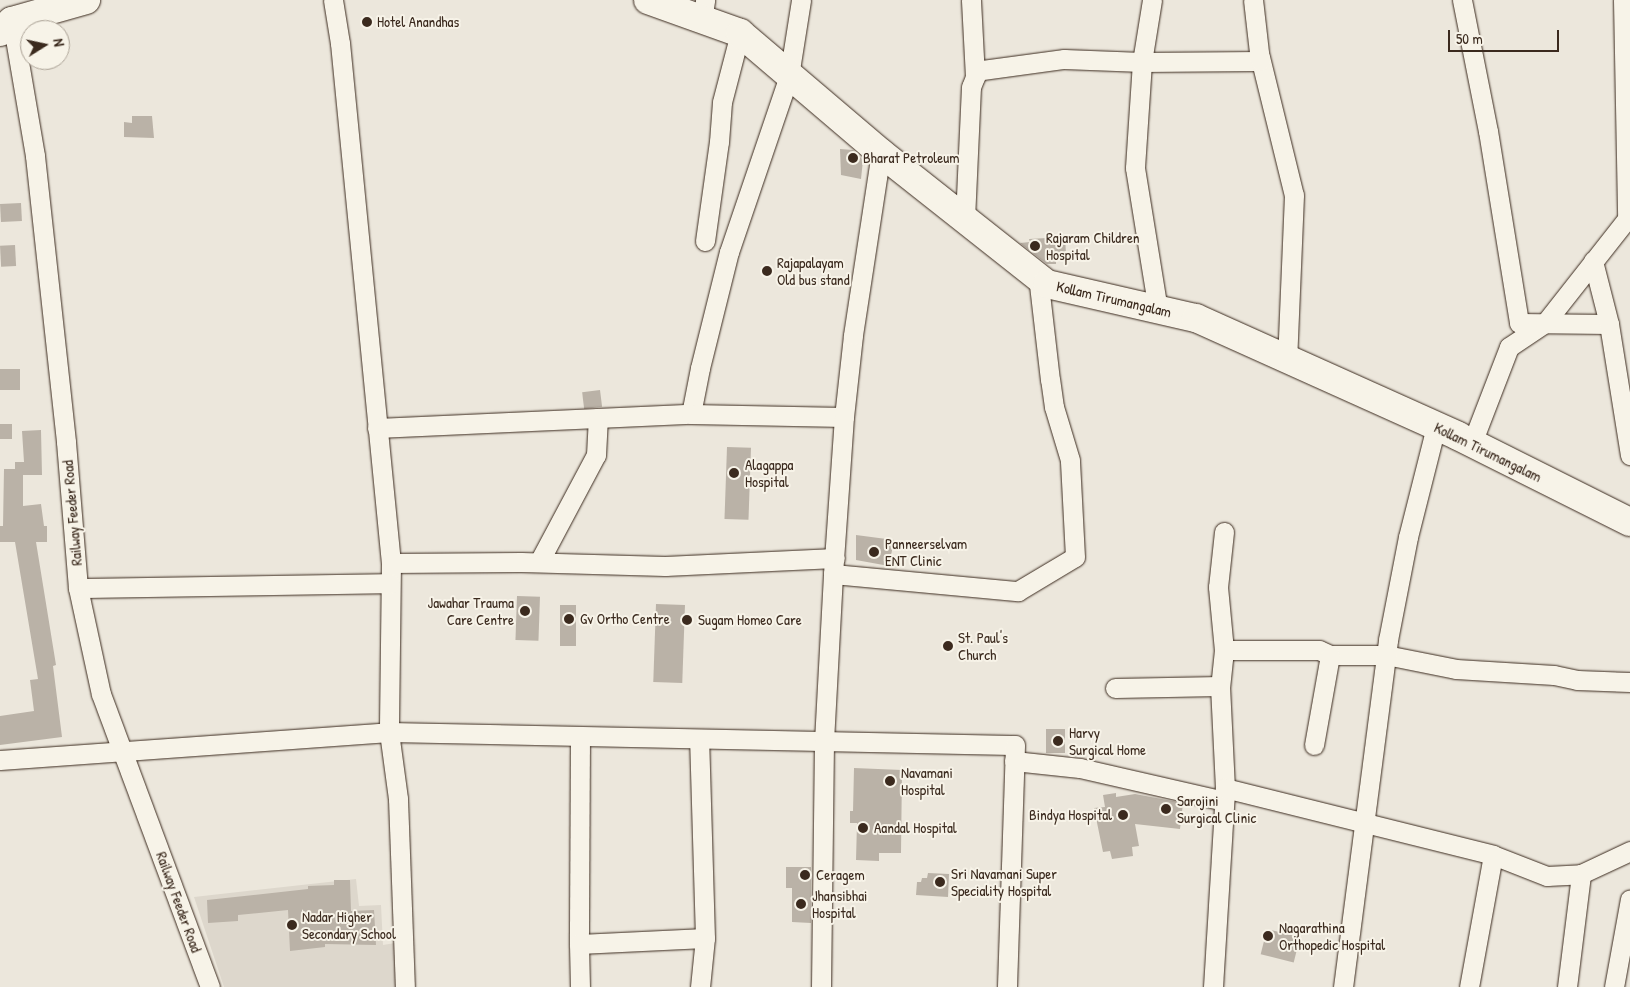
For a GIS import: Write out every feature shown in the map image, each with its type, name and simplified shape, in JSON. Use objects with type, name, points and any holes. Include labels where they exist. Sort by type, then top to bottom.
[{"type":"highway","points":[[6,26],[86,0]]},
{"type":"highway","name":"Kollam Tirumangalam","points":[[648,0],[704,10],[740,33],[881,152],[1047,284],[1196,318],[1436,426],[1630,522]]},
{"type":"street","points":[[333,0],[340,43],[391,562],[389,732],[398,799],[405,987]]},
{"type":"street","points":[[692,414],[700,368],[729,252],[789,76],[801,0]]},
{"type":"street","points":[[965,219],[971,87],[974,71],[971,0]]},
{"type":"street","points":[[1152,0],[1142,62],[1135,168],[1158,310]]},
{"type":"street","points":[[1253,0],[1260,57],[1294,195],[1287,359]]},
{"type":"street","points":[[1462,0],[1488,131],[1520,323],[1610,324]]},
{"type":"street","points":[[1472,443],[1508,347],[1545,323],[1628,217],[1623,0]]},
{"type":"street","name":"Railway Feeder Road","points":[[6,26],[35,156],[66,442],[78,588],[101,694],[210,987]]},
{"type":"street","points":[[705,241],[719,142],[722,102],[740,33]]},
{"type":"street","points":[[974,71],[1064,59],[1142,62],[1260,62],[1260,57]]},
{"type":"street","points":[[822,987],[824,740],[844,417],[853,335],[881,152]]},
{"type":"street","points":[[1593,261],[1610,324],[1630,456]]},
{"type":"street","points":[[391,562],[539,562],[665,566],[834,566],[1018,591],[1075,557],[1070,460],[1054,407],[1038,277]]},
{"type":"street","points":[[377,428],[692,414],[844,417]]},
{"type":"street","points":[[539,562],[596,455],[598,418]]},
{"type":"street","points":[[1343,987],[1366,822],[1386,654],[1408,537],[1436,426]]},
{"type":"street","points":[[1213,987],[1225,794],[1220,686],[1224,650],[1218,587],[1224,532]]},
{"type":"street","points":[[78,588],[390,583]]},
{"type":"street","points":[[1224,650],[1319,650],[1330,655],[1386,654],[1456,669],[1554,676],[1577,680],[1630,682]]},
{"type":"street","points":[[1314,745],[1330,655]]},
{"type":"street","points":[[1115,688],[1220,686]]},
{"type":"street","points":[[0,760],[389,732],[1015,744],[1007,987]]},
{"type":"street","points":[[580,737],[580,987]]},
{"type":"street","points":[[699,739],[705,938],[700,987]]},
{"type":"street","points":[[1014,761],[1080,768],[1366,822],[1493,855],[1547,876],[1582,874],[1630,851]]},
{"type":"street","points":[[1470,987],[1493,855]]},
{"type":"street","points":[[1567,987],[1582,874]]},
{"type":"street","points":[[1614,987],[1630,899]]},
{"type":"street","points":[[579,944],[705,938]]},
{"type":"shaded area","name":"Nadar Higher Secondary School","points":[[356,879],[359,906],[381,905],[383,945],[395,943],[396,987],[224,987],[194,897]]},
{"type":"building","points":[[132,116],[152,116],[154,138],[124,137],[124,122],[132,123]]},
{"type":"building","points":[[840,149],[853,150],[863,160],[861,179],[841,175]]},
{"type":"building","points":[[21,203],[22,221],[1,222],[0,204]]},
{"type":"building","points":[[1065,237],[1066,254],[1062,254],[1062,258],[1056,259],[1056,264],[1047,264],[1020,243],[1030,242],[1029,239]]},
{"type":"building","points":[[15,245],[16,266],[1,267],[0,246]]},
{"type":"building","points":[[0,369],[20,369],[20,390],[0,390]]},
{"type":"building","points":[[600,390],[602,407],[584,409],[582,392]]},
{"type":"building","points":[[0,424],[12,424],[12,439],[0,439]]},
{"type":"building","points":[[41,430],[42,475],[23,475],[23,506],[41,504],[44,526],[47,526],[47,542],[36,542],[56,665],[53,666],[62,737],[0,745],[0,716],[34,711],[30,680],[38,679],[15,542],[0,542],[0,526],[3,526],[4,469],[15,469],[15,462],[24,462],[22,431]]},
{"type":"building","points":[[727,447],[751,448],[748,520],[724,519]]},
{"type":"building","points":[[856,535],[894,540],[889,566],[856,560]]},
{"type":"building","points":[[517,596],[540,597],[538,641],[515,640]]},
{"type":"building","points":[[656,604],[685,605],[682,683],[653,682]]},
{"type":"building","points":[[560,605],[576,605],[576,646],[560,646]]},
{"type":"building","points":[[1046,729],[1065,729],[1065,753],[1046,753]]},
{"type":"building","points":[[854,768],[902,770],[901,853],[879,853],[879,861],[856,860],[857,823],[850,823],[850,811],[853,811]]},
{"type":"building","points":[[1116,793],[1116,797],[1135,794],[1183,803],[1180,829],[1135,824],[1139,846],[1132,847],[1133,856],[1112,859],[1110,851],[1103,852],[1094,808],[1105,807],[1103,795]]},
{"type":"building","points":[[786,867],[811,867],[811,923],[792,922],[792,888],[786,888]]},
{"type":"building","points":[[928,873],[949,874],[948,897],[916,895],[917,882],[921,882],[922,878],[927,878]]},
{"type":"building","points":[[334,880],[350,880],[351,911],[374,910],[376,945],[325,944],[325,947],[290,951],[288,910],[238,915],[238,921],[208,923],[207,900],[308,889],[308,886],[334,885]]},
{"type":"building","points":[[1267,929],[1300,937],[1294,962],[1261,954]]},
{"type":"place","name":"Hotel Anandhas","points":[[367,22]]},
{"type":"place","name":"Bharat Petroleum","points":[[853,158]]},
{"type":"place","name":"Rajaram Children Hospital","points":[[1035,246]]},
{"type":"place","name":"Rajapalayam Old bus stand","points":[[767,271]]},
{"type":"place","name":"Alagappa Hospital","points":[[734,473]]},
{"type":"place","name":"Panneerselvam ENT Clinic","points":[[874,552]]},
{"type":"place","name":"Jawahar Trauma Care Centre","points":[[525,611]]},
{"type":"place","name":"Gv Ortho Centre","points":[[569,619]]},
{"type":"place","name":"Sugam Homeo Care","points":[[687,620]]},
{"type":"place","name":"St. Paul's Church","points":[[948,646]]},
{"type":"place","name":"Harvy Surgical Home","points":[[1058,741]]},
{"type":"place","name":"Navamani Hospital","points":[[890,781]]},
{"type":"place","name":"Sarojini Surgical Clinic","points":[[1166,809]]},
{"type":"place","name":"Bindya Hospital","points":[[1123,815]]},
{"type":"place","name":"Aandal Hospital","points":[[863,828]]},
{"type":"place","name":"Ceragem","points":[[805,875]]},
{"type":"place","name":"Sri Navamani Super Speciality Hospital","points":[[940,882]]},
{"type":"place","name":"Jhansibhai Hospital","points":[[801,904]]},
{"type":"place","name":"Nadar Higher Secondary School","points":[[292,925]]},
{"type":"place","name":"Nagarathina Orthopedic Hospital","points":[[1268,936]]}]
